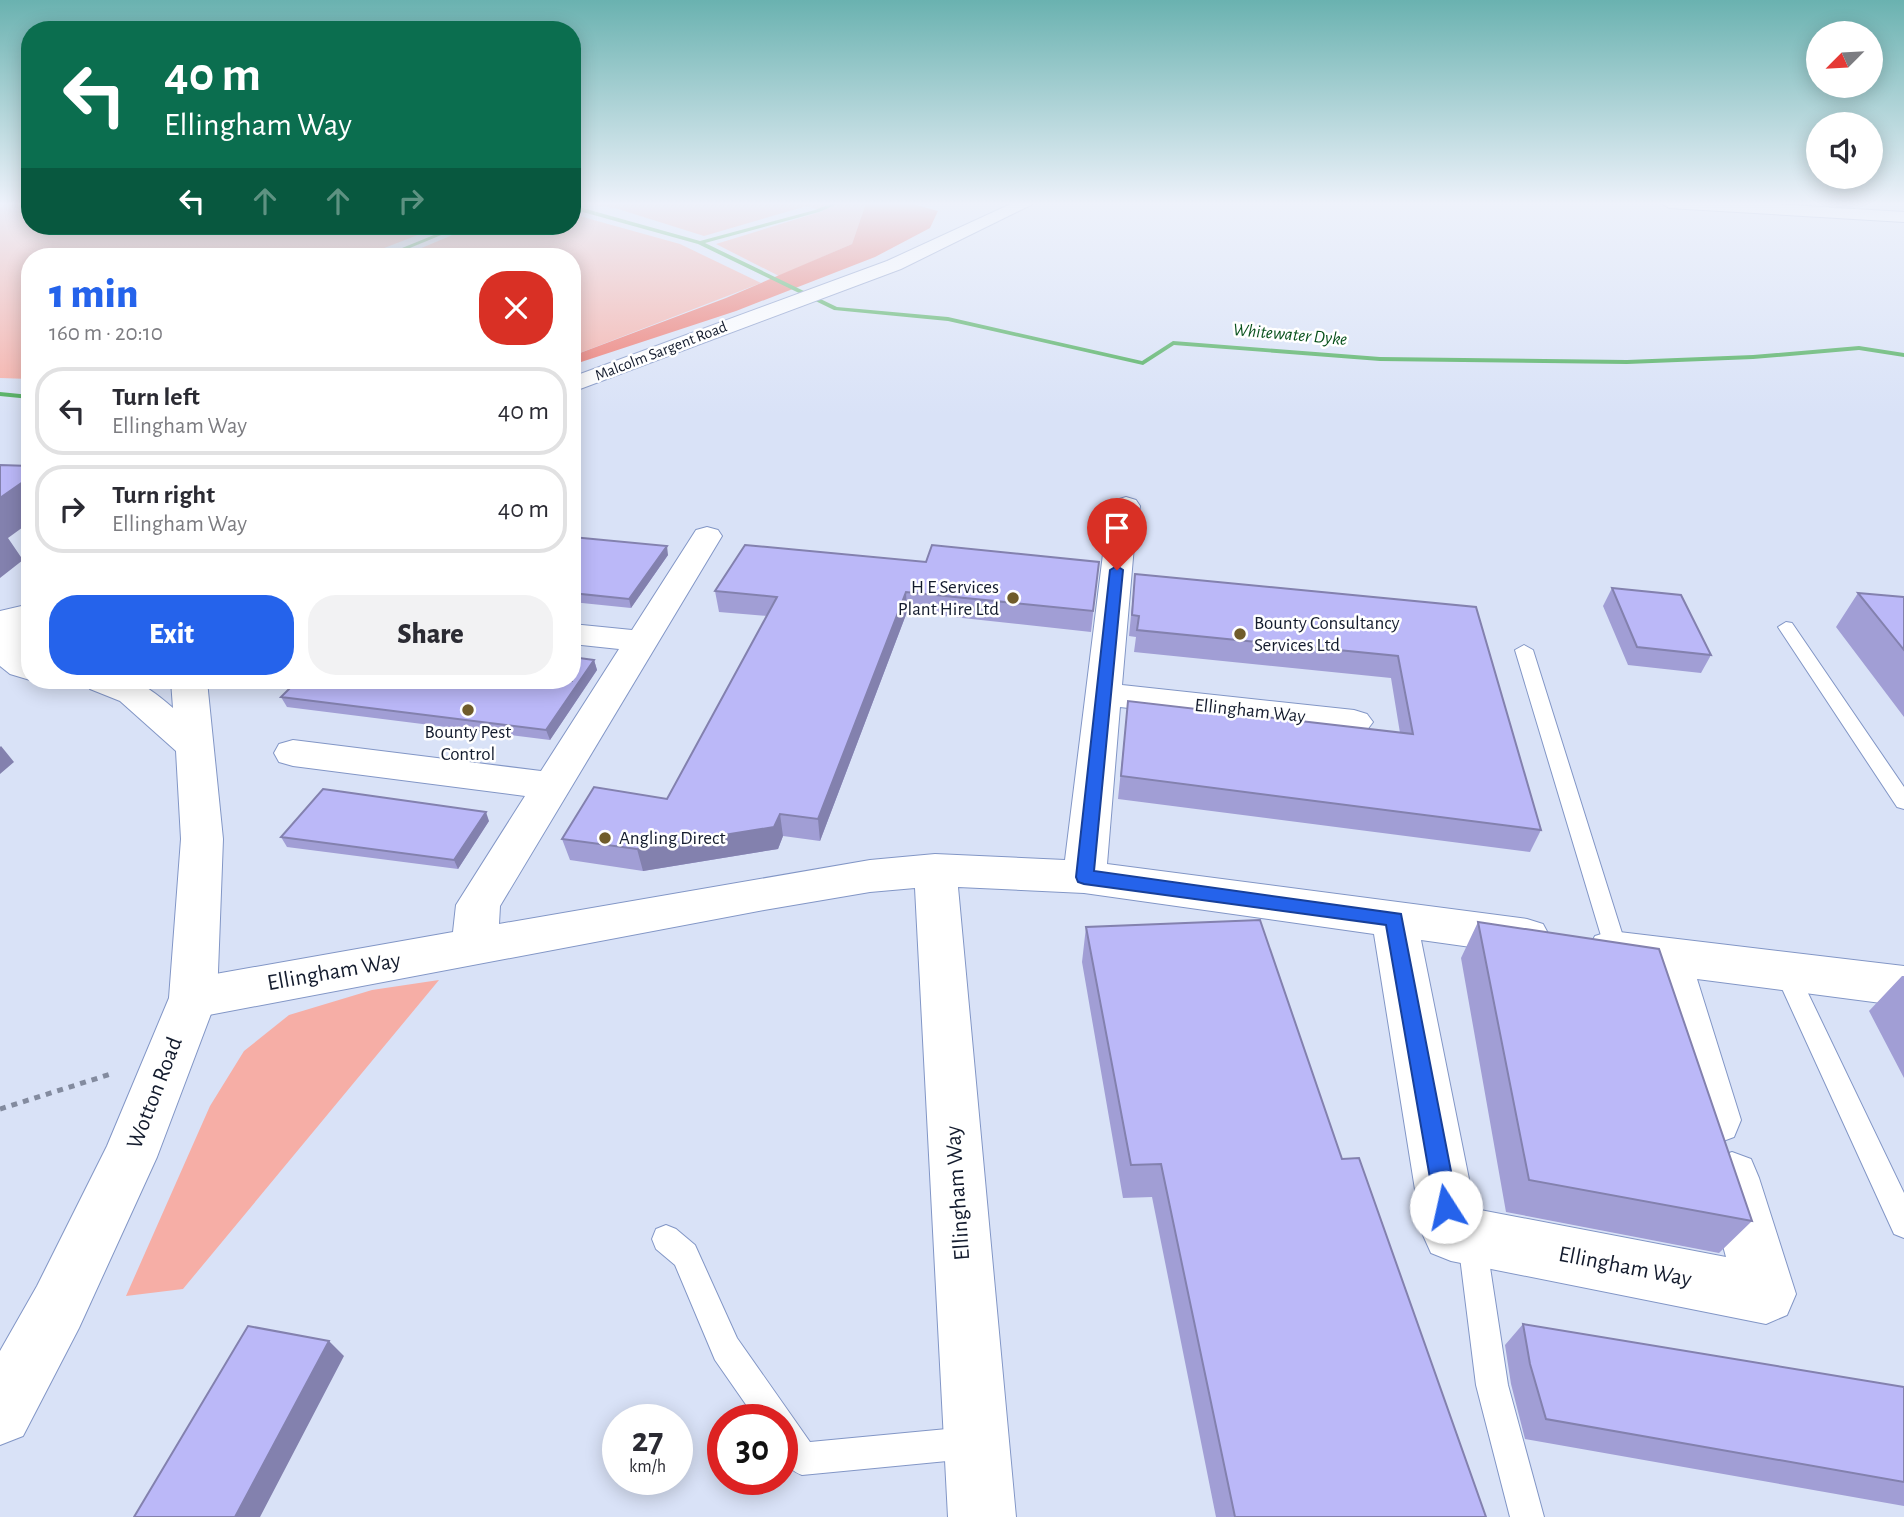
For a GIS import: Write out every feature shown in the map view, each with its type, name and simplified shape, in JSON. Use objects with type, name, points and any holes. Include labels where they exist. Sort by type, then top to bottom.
[{"type":"street","name":"Malcolm Sargent Road","points":[[581,382],[870,274]]},
{"type":"street","points":[[1084,877],[1119,546],[1126,506]]},
{"type":"street","points":[[474,946],[478,905],[707,536]]},
{"type":"street","points":[[0,621],[21,616]]},
{"type":"street","points":[[13,661],[14,634],[21,628]]},
{"type":"street","points":[[581,635],[640,641]]},
{"type":"street","points":[[123,689],[133,693],[192,745]]},
{"type":"street","name":"Wotton Road","points":[[0,1413],[58,1307],[130,1157],[193,998],[202,839],[189,689]]},
{"type":"street","name":"Ellingham Way","points":[[1105,694],[1354,722]]},
{"type":"street","points":[[293,753],[550,786]]},
{"type":"street","name":"Ellingham Way","points":[[935,870],[982,1517]]},
{"type":"street","name":"Ellingham Way","points":[[193,998],[870,876],[935,870],[1084,877],[1904,986]]},
{"type":"street","name":"Ellingham Way","points":[[1394,919],[1451,1233],[1766,1294],[1667,956]]},
{"type":"lane","points":[[1786,627],[1904,802]]},
{"type":"lane","points":[[1524,650],[1583,945]]},
{"type":"lane","points":[[1786,971],[1904,1224]]},
{"type":"lane","points":[[1472,1237],[1492,1385],[1527,1517]]},
{"type":"lane","points":[[666,1239],[685,1255],[726,1349],[764,1404]]},
{"type":"lane","points":[[798,1453],[802,1459],[976,1442]]},
{"type":"path","points":[[0,1109],[168,1056]]},
{"type":"shaded area","points":[[0,274],[21,274],[21,379],[0,378]]},
{"type":"shaded area","points":[[581,274],[742,274],[761,283],[581,353]]},
{"type":"shaded area","points":[[782,274],[832,274],[736,311],[581,362],[581,353]]},
{"type":"shaded area","points":[[439,980],[183,1289],[126,1296],[210,1106],[244,1051],[289,1015],[372,990]]},
{"type":"building","points":[[0,465],[21,466],[21,483],[0,498]]},
{"type":"building","points":[[581,538],[667,546],[629,599],[581,594]]},
{"type":"building","points":[[745,545],[926,562],[932,545],[1099,562],[1093,611],[906,592],[818,819],[780,814],[774,827],[637,849],[562,839],[594,787],[667,799],[777,597],[715,591]]},
{"type":"building","points":[[1135,574],[1476,607],[1541,830],[1121,776],[1128,701],[1413,734],[1398,656],[1137,630],[1139,616],[1132,615]]},
{"type":"building","points":[[1612,588],[1681,595],[1711,655],[1637,647]]},
{"type":"building","points":[[1858,593],[1904,597],[1904,650]]},
{"type":"building","points":[[581,658],[594,660],[581,679]]},
{"type":"building","points":[[289,689],[574,689],[546,730],[281,697]]},
{"type":"building","points":[[323,789],[486,812],[454,860],[281,837]]},
{"type":"building","points":[[1260,920],[1342,1159],[1359,1158],[1486,1517],[1235,1517],[1161,1164],[1131,1165],[1086,927]]},
{"type":"building","points":[[1478,922],[1659,949],[1752,1221],[1529,1180]]},
{"type":"building","points":[[1523,1324],[1904,1387],[1904,1482],[1546,1419],[1530,1364]]},
{"type":"building","points":[[248,1326],[329,1341],[235,1517],[134,1517]]},
{"type":"waterway","name":"Whitewater Dyke","points":[[763,274],[836,309],[948,319],[1143,363],[1173,343],[1380,359],[1627,362],[1753,357],[1859,348],[1904,355]]},
{"type":"waterway","points":[[0,394],[21,396]]},
{"type":"place","name":"H E Services Plant Hire Ltd","points":[[1013,598]]},
{"type":"place","name":"Bounty Consultancy Services Ltd","points":[[1240,634]]},
{"type":"place","name":"Bounty Pest Control","points":[[468,710]]},
{"type":"place","name":"Angling Direct","points":[[605,838]]},
{"type":"route","points":[[1117,570],[1084,877],[1394,919],[1446,1207]]}]
